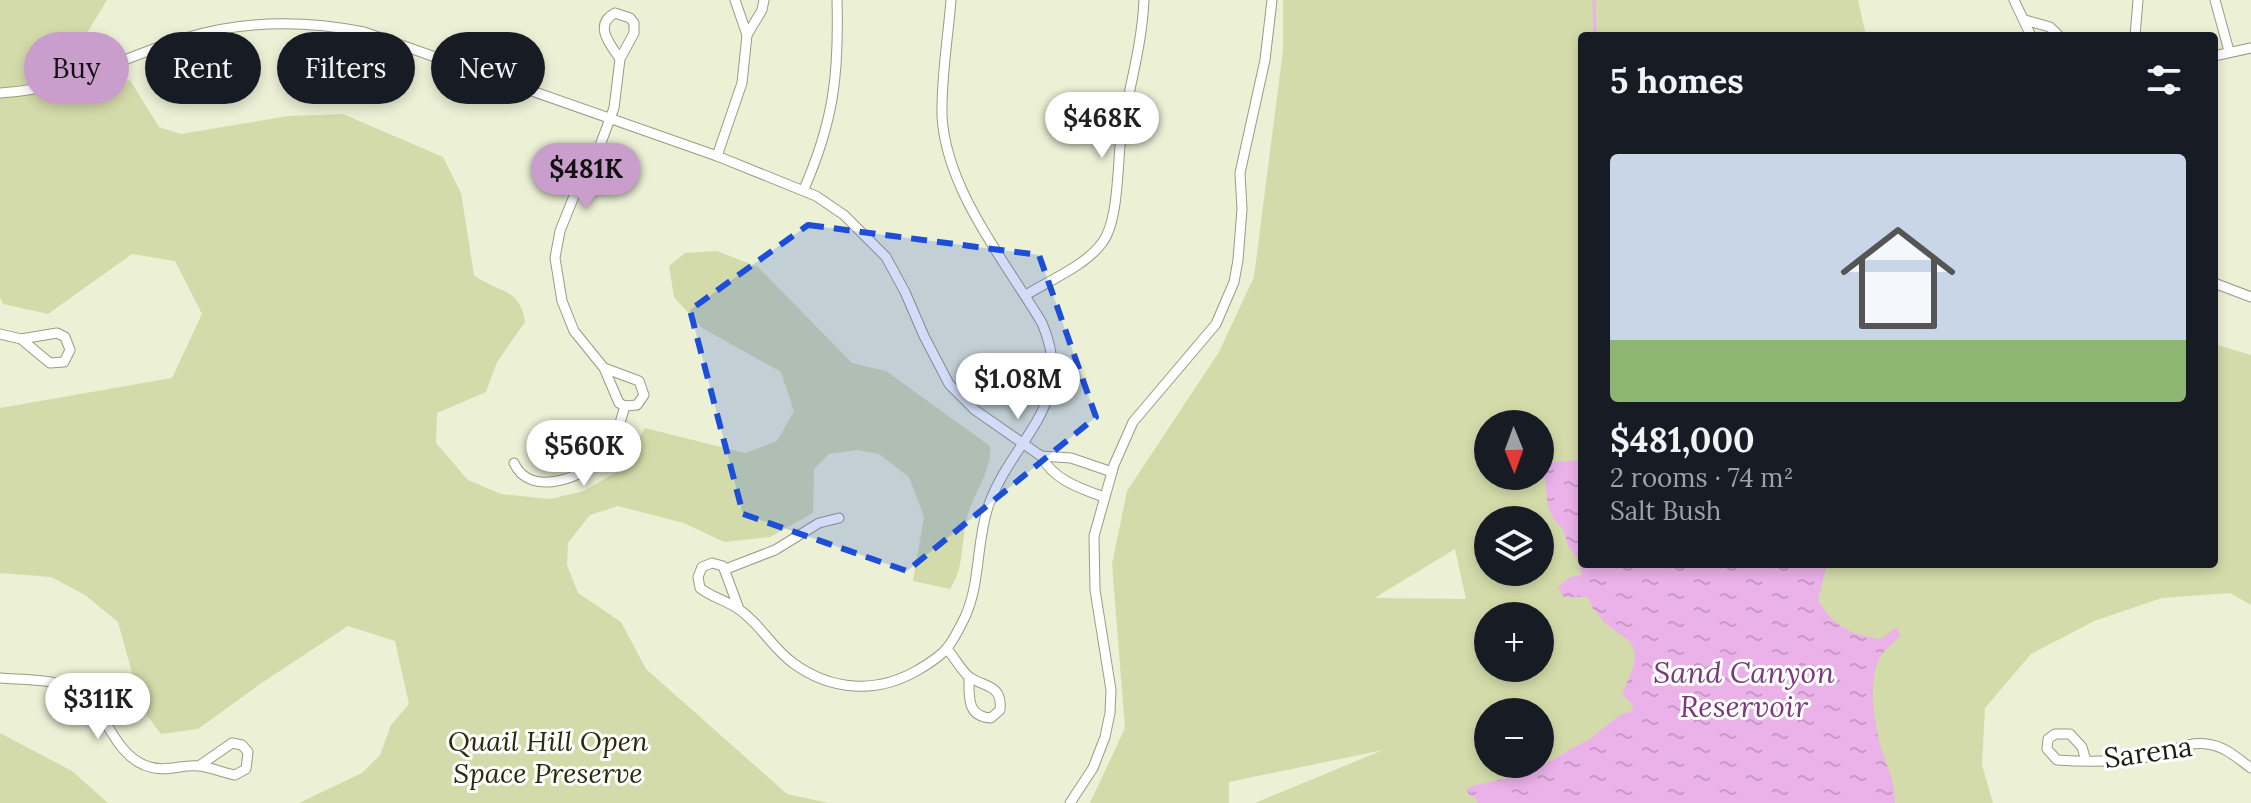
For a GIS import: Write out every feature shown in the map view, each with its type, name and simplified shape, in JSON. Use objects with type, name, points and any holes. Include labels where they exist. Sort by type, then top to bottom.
[{"type":"street","points":[[717,156],[742,83],[747,35],[735,0]]},
{"type":"street","points":[[747,35],[762,10],[764,0]]},
{"type":"street","points":[[804,189],[831,112],[838,56],[837,0]]},
{"type":"street","points":[[739,609],[726,569],[718,563],[707,564],[699,572],[698,583],[704,591],[739,609],[794,664],[828,682],[850,687],[870,686],[908,676],[947,649],[971,599],[988,507],[1002,474],[1040,418],[1050,396],[1054,372],[1050,341],[1026,295],[961,189],[948,155],[942,115],[951,0]]},
{"type":"street","points":[[1026,295],[1091,255],[1103,243],[1112,225],[1122,129],[1138,55],[1144,0]]},
{"type":"street","points":[[1070,803],[1093,768],[1110,713],[1111,690],[1093,563],[1094,536],[1112,472],[1133,422],[1216,324],[1230,293],[1238,260],[1242,209],[1240,173],[1265,60],[1272,0]]},
{"type":"street","points":[[2014,0],[2030,32]]},
{"type":"street","points":[[2135,32],[2138,0]]},
{"type":"street","points":[[2215,0],[2229,51]]},
{"type":"street","points":[[604,368],[639,381],[643,388],[637,405],[619,403],[604,368],[574,331],[562,301],[555,258],[560,231],[610,120],[618,88],[620,59],[634,33],[634,23],[620,13],[610,15],[603,27],[606,38],[620,59]]},
{"type":"street","points":[[2025,20],[2050,27],[2055,32]]},
{"type":"street","points":[[0,93],[48,86],[181,40],[229,28],[266,24],[328,25],[378,37],[717,156],[804,189],[844,215],[886,257],[949,384],[975,410],[1041,456],[1047,468],[1061,478],[1104,497]]},
{"type":"street","points":[[2218,55],[2251,48]]},
{"type":"street","points":[[2218,285],[2251,297]]},
{"type":"street","points":[[0,334],[21,339],[57,333],[65,337],[70,350],[64,362],[50,363],[21,339]]},
{"type":"street","points":[[514,463],[525,479],[540,483],[555,481],[592,467],[607,453],[625,406]]},
{"type":"street","points":[[1041,456],[1069,458],[1112,472]]},
{"type":"street","points":[[1061,478],[1069,458]]},
{"type":"street","points":[[726,569],[775,550],[819,523],[839,518]]},
{"type":"street","points":[[947,649],[969,678],[995,689],[1001,700],[1000,710],[991,718],[981,718],[970,706],[969,678]]},
{"type":"street","points":[[0,678],[65,685],[78,691],[90,701],[121,746],[143,764],[159,769],[199,766],[235,775],[246,769],[248,752],[242,745],[230,744],[199,766]]},
{"type":"street","name":"Sarena","points":[[2086,761],[2151,756],[2188,744],[2206,744],[2225,749],[2251,768]]},
{"type":"highlighted area","points":[[808,225],[1039,255],[1096,417],[907,571],[743,514],[690,310]]},
{"type":"green space","name":"Quail Hill Open Space Preserve","points":[[0,0],[107,0],[88,32],[24,32],[24,104],[129,104],[130,80],[159,127],[181,134],[288,116],[343,114],[443,157],[461,193],[474,275],[513,296],[525,322],[497,362],[486,392],[437,413],[436,443],[468,480],[501,494],[550,499],[584,491],[620,470],[645,428],[745,453],[777,441],[794,411],[781,372],[702,328],[674,297],[669,266],[685,253],[717,251],[758,267],[852,363],[886,371],[990,446],[989,463],[969,511],[961,561],[950,589],[913,581],[924,517],[909,477],[879,454],[857,450],[829,454],[814,469],[813,513],[770,537],[724,542],[684,523],[618,506],[590,515],[568,543],[567,565],[578,593],[621,622],[646,669],[787,794],[828,803],[299,803],[362,773],[380,755],[391,725],[409,704],[395,641],[348,626],[198,729],[161,734],[142,709],[118,622],[85,595],[51,577],[0,573],[0,408],[172,378],[202,314],[175,261],[132,254],[48,314],[3,304],[0,297]]},
{"type":"green space","points":[[1283,0],[1858,0],[1865,32],[1578,32],[1578,568],[2218,568],[2218,345],[2251,355],[2251,605],[2230,593],[2162,598],[2094,621],[2031,654],[1985,708],[1982,765],[1993,803],[1255,803],[1383,750],[1229,782],[1229,803],[1090,803],[1125,728],[1112,564],[1127,491],[1219,352],[1254,277],[1283,50]],"holes":[[[1455,549],[1466,599],[1376,598],[1376,597]]]},
{"type":"green space","points":[[0,733],[72,771],[108,803],[0,803]]},
{"type":"water","name":"Sand Canyon Reservoir","points":[[1578,460],[1578,559],[1568,546],[1564,531],[1554,519],[1554,506],[1548,506],[1546,490],[1554,490],[1554,462]]},
{"type":"water","name":"Sand Canyon Reservoir","points":[[1580,568],[1826,568],[1818,600],[1830,617],[1844,628],[1861,635],[1881,639],[1897,627],[1900,636],[1879,659],[1873,691],[1876,727],[1892,781],[1895,803],[1477,803],[1476,798],[1469,795],[1467,789],[1471,786],[1508,778],[1554,778],[1554,759],[1591,738],[1621,714],[1631,712],[1633,705],[1622,694],[1634,666],[1632,645],[1605,623],[1588,597],[1563,597],[1558,587],[1570,577],[1582,575]]},
{"type":"waterway","points":[[1594,0],[1595,32]]}]
